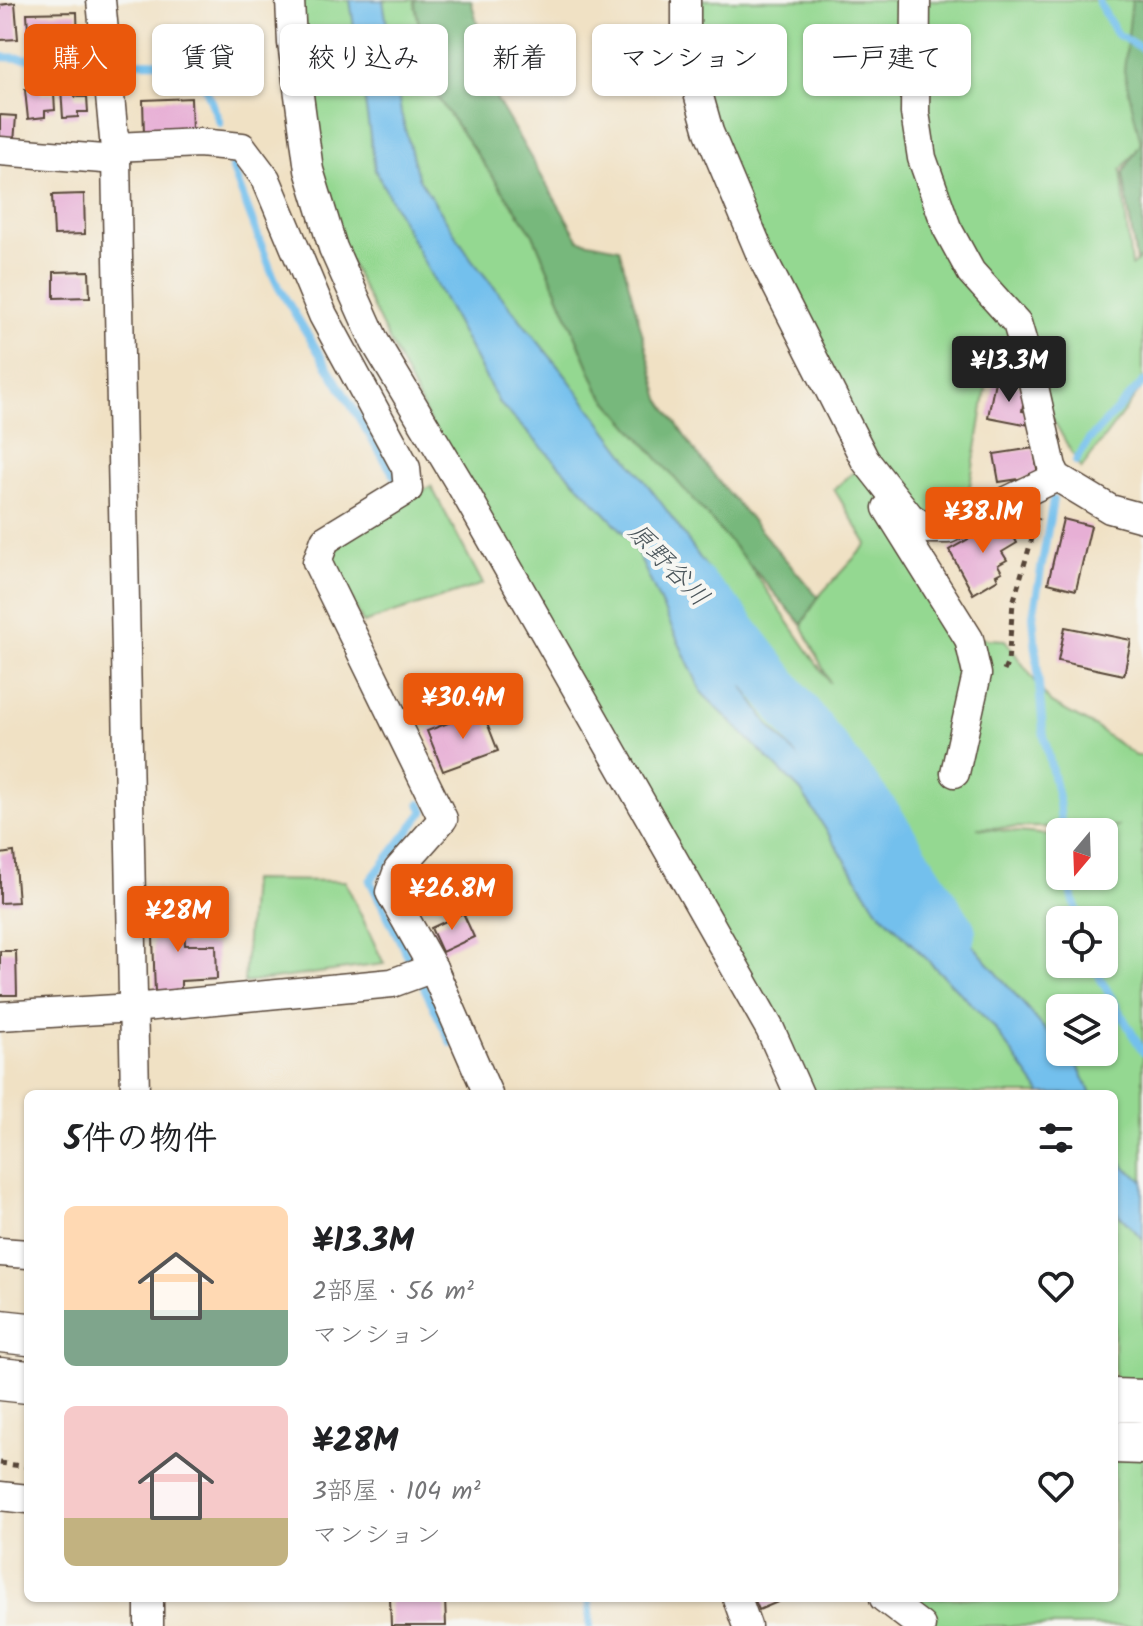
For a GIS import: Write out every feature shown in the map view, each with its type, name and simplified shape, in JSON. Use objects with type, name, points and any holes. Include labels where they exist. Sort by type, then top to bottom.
[{"type":"highway","points":[[0,1331],[24,1334]]},
{"type":"highway","points":[[0,1379],[24,1382]]},
{"type":"highway","points":[[1118,1400],[1143,1401]]},
{"type":"street","points":[[101,0],[115,154],[135,1090]]},
{"type":"street","points":[[290,0],[292,43],[309,170],[333,248],[375,342],[463,489],[770,1029],[797,1090]]},
{"type":"street","points":[[686,0],[686,32],[692,72],[709,132],[760,253],[887,508],[969,639],[977,674],[955,773]]},
{"type":"street","points":[[916,0],[915,113],[922,158],[947,228],[971,272],[1017,323],[1057,477],[1110,509],[1143,518]]},
{"type":"street","points":[[0,151],[115,154],[199,143],[242,147],[266,179],[323,315],[406,468],[408,489],[325,540],[317,562],[443,819],[398,870],[390,892],[433,968],[486,1090]]},
{"type":"street","points":[[865,460],[910,517],[927,529],[948,529],[1057,477]]},
{"type":"street","points":[[0,1016],[133,1008],[392,983],[433,968]]},
{"type":"street","points":[[0,1252],[24,1254]]},
{"type":"street","points":[[0,1496],[24,1499]]},
{"type":"street","points":[[149,1602],[149,1626]]},
{"type":"street","points":[[738,1602],[747,1626]]},
{"type":"street","points":[[889,1602],[921,1626]]},
{"type":"path","points":[[1003,674],[1008,662],[1013,603],[1041,506],[1057,477]]},
{"type":"path","points":[[0,1463],[24,1466]]},
{"type":"green space","points":[[291,0],[414,0],[419,24],[294,24]]},
{"type":"green space","points":[[414,0],[471,0],[477,24],[464,24],[464,96],[496,96],[579,240],[619,248],[660,399],[694,450],[729,494],[818,597],[802,625],[599,391],[533,234],[436,96],[448,96],[448,24],[419,24]]},
{"type":"green space","points":[[689,0],[1143,0],[1143,142],[1121,170],[1131,266],[1143,257],[1143,386],[1081,469],[1010,343],[992,352],[964,522],[910,517],[715,163],[704,96],[787,96],[787,24],[693,24]]},
{"type":"green space","points":[[1132,0],[1143,0],[1143,257],[1136,261],[1123,173],[1141,143],[1124,71]]},
{"type":"green space","points":[[304,96],[436,96],[533,234],[599,391],[739,550],[830,683],[802,625],[818,597],[867,544],[834,489],[862,465],[969,638],[1005,640],[1051,703],[1094,726],[1136,756],[1143,756],[1143,1626],[921,1626],[894,1602],[1118,1602],[1118,1090],[795,1090],[463,489],[317,195]]},
{"type":"green space","points":[[431,486],[483,584],[363,623],[333,560],[340,544]]},
{"type":"green space","points":[[251,880],[345,881],[384,964],[244,983]]},
{"type":"water","points":[[350,0],[383,0],[387,24],[354,24]]},
{"type":"water","points":[[364,96],[398,96],[418,177],[472,260],[566,376],[711,574],[744,688],[771,728],[915,877],[1046,1031],[1046,1066],[1077,1066],[1089,1090],[1038,1090],[993,1026],[876,908],[801,791],[702,693],[632,541],[499,403],[375,170]]},
{"type":"water","points":[[1118,1153],[1124,1166],[1143,1181],[1143,1239],[1119,1215]]},
{"type":"building","points":[[15,3],[18,39],[0,40],[0,5]]},
{"type":"building","points":[[77,12],[77,24],[28,24],[27,13]]},
{"type":"building","points":[[26,96],[54,96],[55,110],[45,111],[45,117],[28,119]]},
{"type":"building","points":[[62,96],[87,97],[88,112],[78,112],[78,117],[63,118]]},
{"type":"building","points":[[191,98],[192,133],[144,135],[143,100]]},
{"type":"building","points":[[0,115],[16,116],[14,143],[0,142]]},
{"type":"building","points":[[84,194],[85,234],[54,235],[52,195]]},
{"type":"building","points":[[89,271],[90,297],[54,298],[54,272]]},
{"type":"building","points":[[995,381],[1026,387],[1022,411],[1032,413],[1030,425],[988,417]]},
{"type":"building","points":[[1034,448],[1038,476],[999,482],[994,454]]},
{"type":"building","points":[[1004,519],[1017,543],[1002,552],[1007,560],[998,565],[1002,572],[996,575],[998,579],[973,594],[949,550]]},
{"type":"building","points":[[1063,519],[1091,526],[1076,590],[1048,583]]},
{"type":"building","points":[[1065,627],[1131,640],[1124,675],[1058,661]]},
{"type":"building","points":[[482,710],[498,751],[443,771],[427,731]]},
{"type":"building","points":[[14,852],[18,902],[0,903],[0,854]]},
{"type":"building","points":[[152,909],[183,909],[185,945],[216,945],[217,979],[181,981],[181,991],[155,993]]},
{"type":"building","points":[[463,913],[474,937],[442,952],[431,928]]},
{"type":"building","points":[[0,951],[16,951],[17,995],[0,995]]},
{"type":"building","points":[[390,1602],[445,1602],[446,1626],[391,1626]]},
{"type":"building","points":[[756,1602],[778,1602],[759,1610]]},
{"type":"waterway","points":[[1099,0],[1117,34],[1143,49]]},
{"type":"waterway","points":[[0,57],[24,58]]},
{"type":"waterway","points":[[136,62],[195,63],[220,123]]},
{"type":"waterway","points":[[232,167],[279,288],[396,481]]},
{"type":"waterway","points":[[1076,461],[1088,441],[1143,382]]},
{"type":"waterway","points":[[1053,500],[1033,616],[1043,731],[1061,818]]},
{"type":"waterway","name":"原野谷川","points":[[676,571],[722,618],[878,819],[951,933]]},
{"type":"waterway","points":[[409,959],[370,881],[424,811],[420,804]]},
{"type":"waterway","points":[[1070,890],[1076,906]]},
{"type":"waterway","points":[[1100,978],[1143,1052]]},
{"type":"waterway","points":[[423,985],[451,1043]]},
{"type":"waterway","points":[[589,1602],[590,1626]]}]
